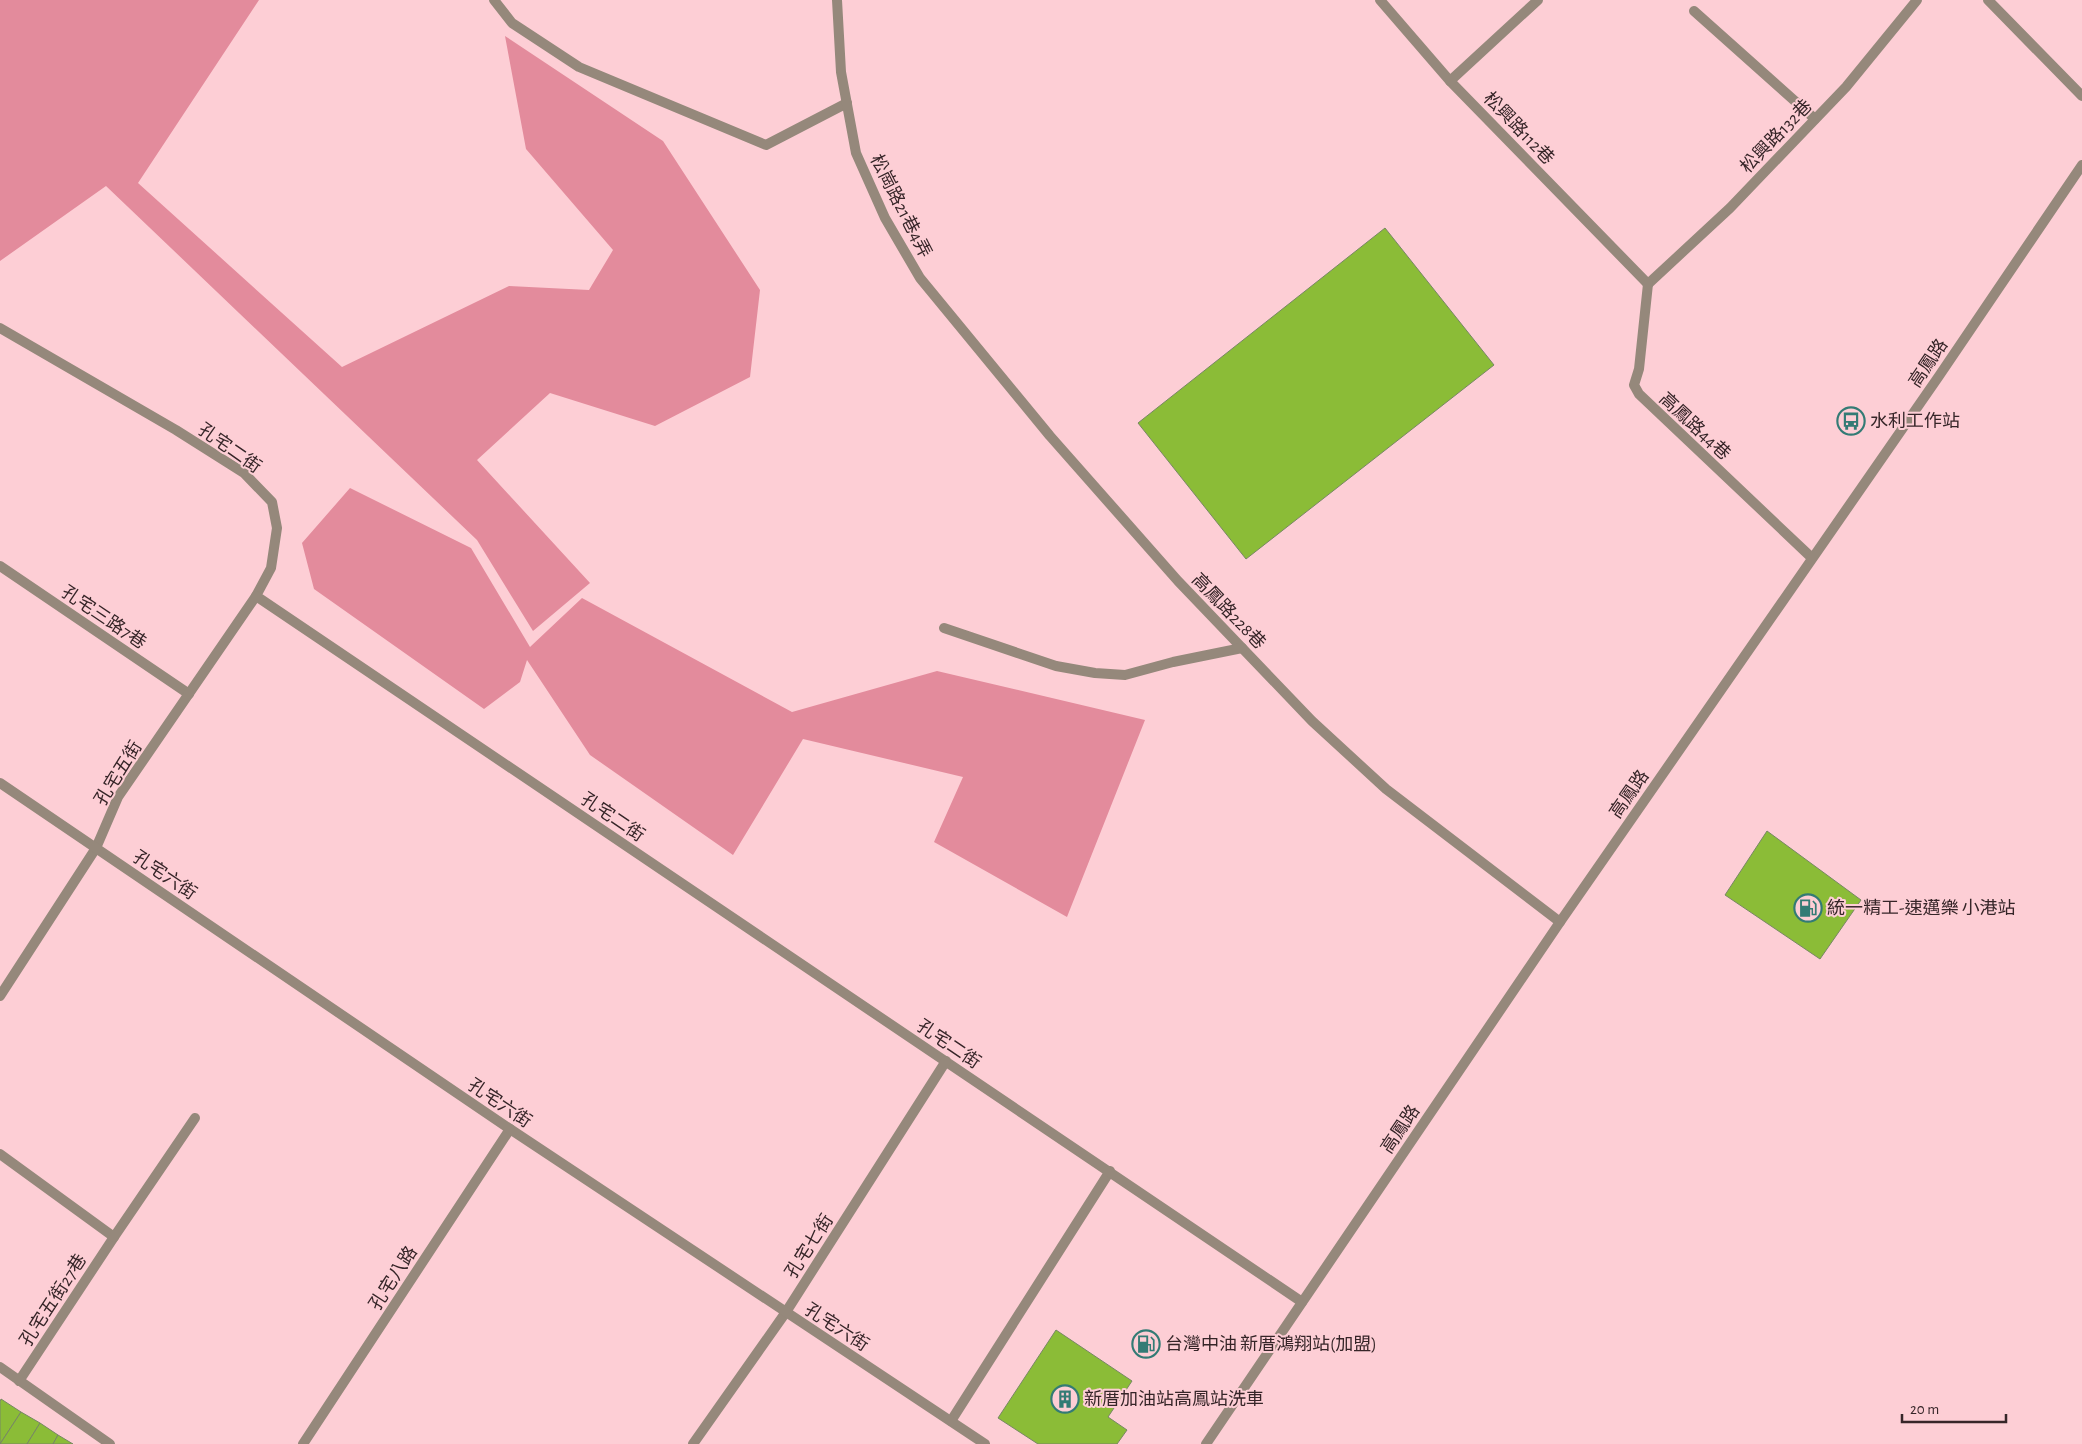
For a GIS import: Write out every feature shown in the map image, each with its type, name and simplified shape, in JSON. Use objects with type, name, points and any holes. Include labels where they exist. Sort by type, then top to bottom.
[{"type":"street","points":[[494,0],[512,23],[579,67],[766,145],[847,103]]},
{"type":"street","name":"松崗路21巷4弄","points":[[837,0],[841,72],[856,152],[885,218],[920,278]]},
{"type":"street","name":"松興路112巷","points":[[1380,0],[1450,81],[1648,284]]},
{"type":"street","points":[[1450,81],[1538,0]]},
{"type":"street","name":"松興路132巷","points":[[1648,284],[1730,208],[1846,87],[1917,0]]},
{"type":"street","points":[[1988,0],[2082,96]]},
{"type":"street","points":[[1694,11],[1815,119]]},
{"type":"street","name":"高鳳路","points":[[1206,1444],[1560,922],[2082,166]]},
{"type":"street","name":"高鳳路228巷","points":[[920,278],[1050,436],[1178,581],[1312,721],[1386,789],[1560,922]]},
{"type":"street","name":"高鳳路44巷","points":[[1648,284],[1639,369],[1634,385],[1639,394],[1812,558]]},
{"type":"street","name":"孔宅二街","points":[[0,328],[176,430],[244,473],[272,502],[277,528],[270,568],[256,596],[1302,1302]]},
{"type":"street","name":"孔宅三路7巷","points":[[0,566],[189,694]]},
{"type":"street","name":"孔宅五街","points":[[0,996],[96,848],[118,797],[256,596]]},
{"type":"street","points":[[944,628],[1056,666],[1095,673],[1125,675],[1173,662],[1242,648]]},
{"type":"street","name":"孔宅六街","points":[[0,783],[510,1129],[985,1444]]},
{"type":"street","name":"孔宅七街","points":[[693,1444],[786,1312],[946,1061]]},
{"type":"street","name":"孔宅五街27巷","points":[[19,1381],[195,1118]]},
{"type":"street","name":"孔宅八路","points":[[303,1444],[510,1129]]},
{"type":"street","points":[[0,1154],[114,1237]]},
{"type":"street","points":[[951,1422],[1110,1171]]},
{"type":"street","points":[[0,1367],[110,1444]]},
{"type":"shaded area","points":[[0,0],[259,0],[138,183],[342,367],[509,286],[589,290],[613,250],[526,149],[505,36],[663,141],[760,290],[750,377],[655,426],[550,393],[477,460],[590,583],[533,631],[477,540],[106,186],[0,261]]},
{"type":"shaded area","points":[[350,488],[471,548],[530,647],[582,598],[792,712],[937,671],[1145,720],[1067,917],[934,842],[963,777],[803,739],[733,855],[590,755],[527,660],[520,682],[484,709],[314,589],[302,543]]},
{"type":"building","points":[[1385,228],[1494,365],[1246,559],[1138,423]]},
{"type":"building","points":[[1767,831],[1861,900],[1820,959],[1725,895]]},
{"type":"building","name":"新厝加油站高鳳站洗車","points":[[1056,1330],[1132,1381],[1108,1417],[1127,1430],[1117,1444],[1038,1444],[998,1418]]},
{"type":"building","points":[[1,1399],[21,1412],[0,1444],[0,1402]]},
{"type":"building","points":[[21,1412],[40,1423],[27,1444],[0,1444]]},
{"type":"building","points":[[40,1423],[58,1435],[53,1444],[27,1444]]},
{"type":"building","points":[[58,1435],[73,1444],[53,1444]]},
{"type":"place","name":"水利工作站","points":[[1851,421]]},
{"type":"place","name":"統一精工-速邁樂 小港站","points":[[1808,908]]},
{"type":"place","name":"台灣中油 新厝鴻翔站(加盟)","points":[[1146,1344]]},
{"type":"place","name":"新厝加油站高鳳站洗車","points":[[1065,1399]]}]
